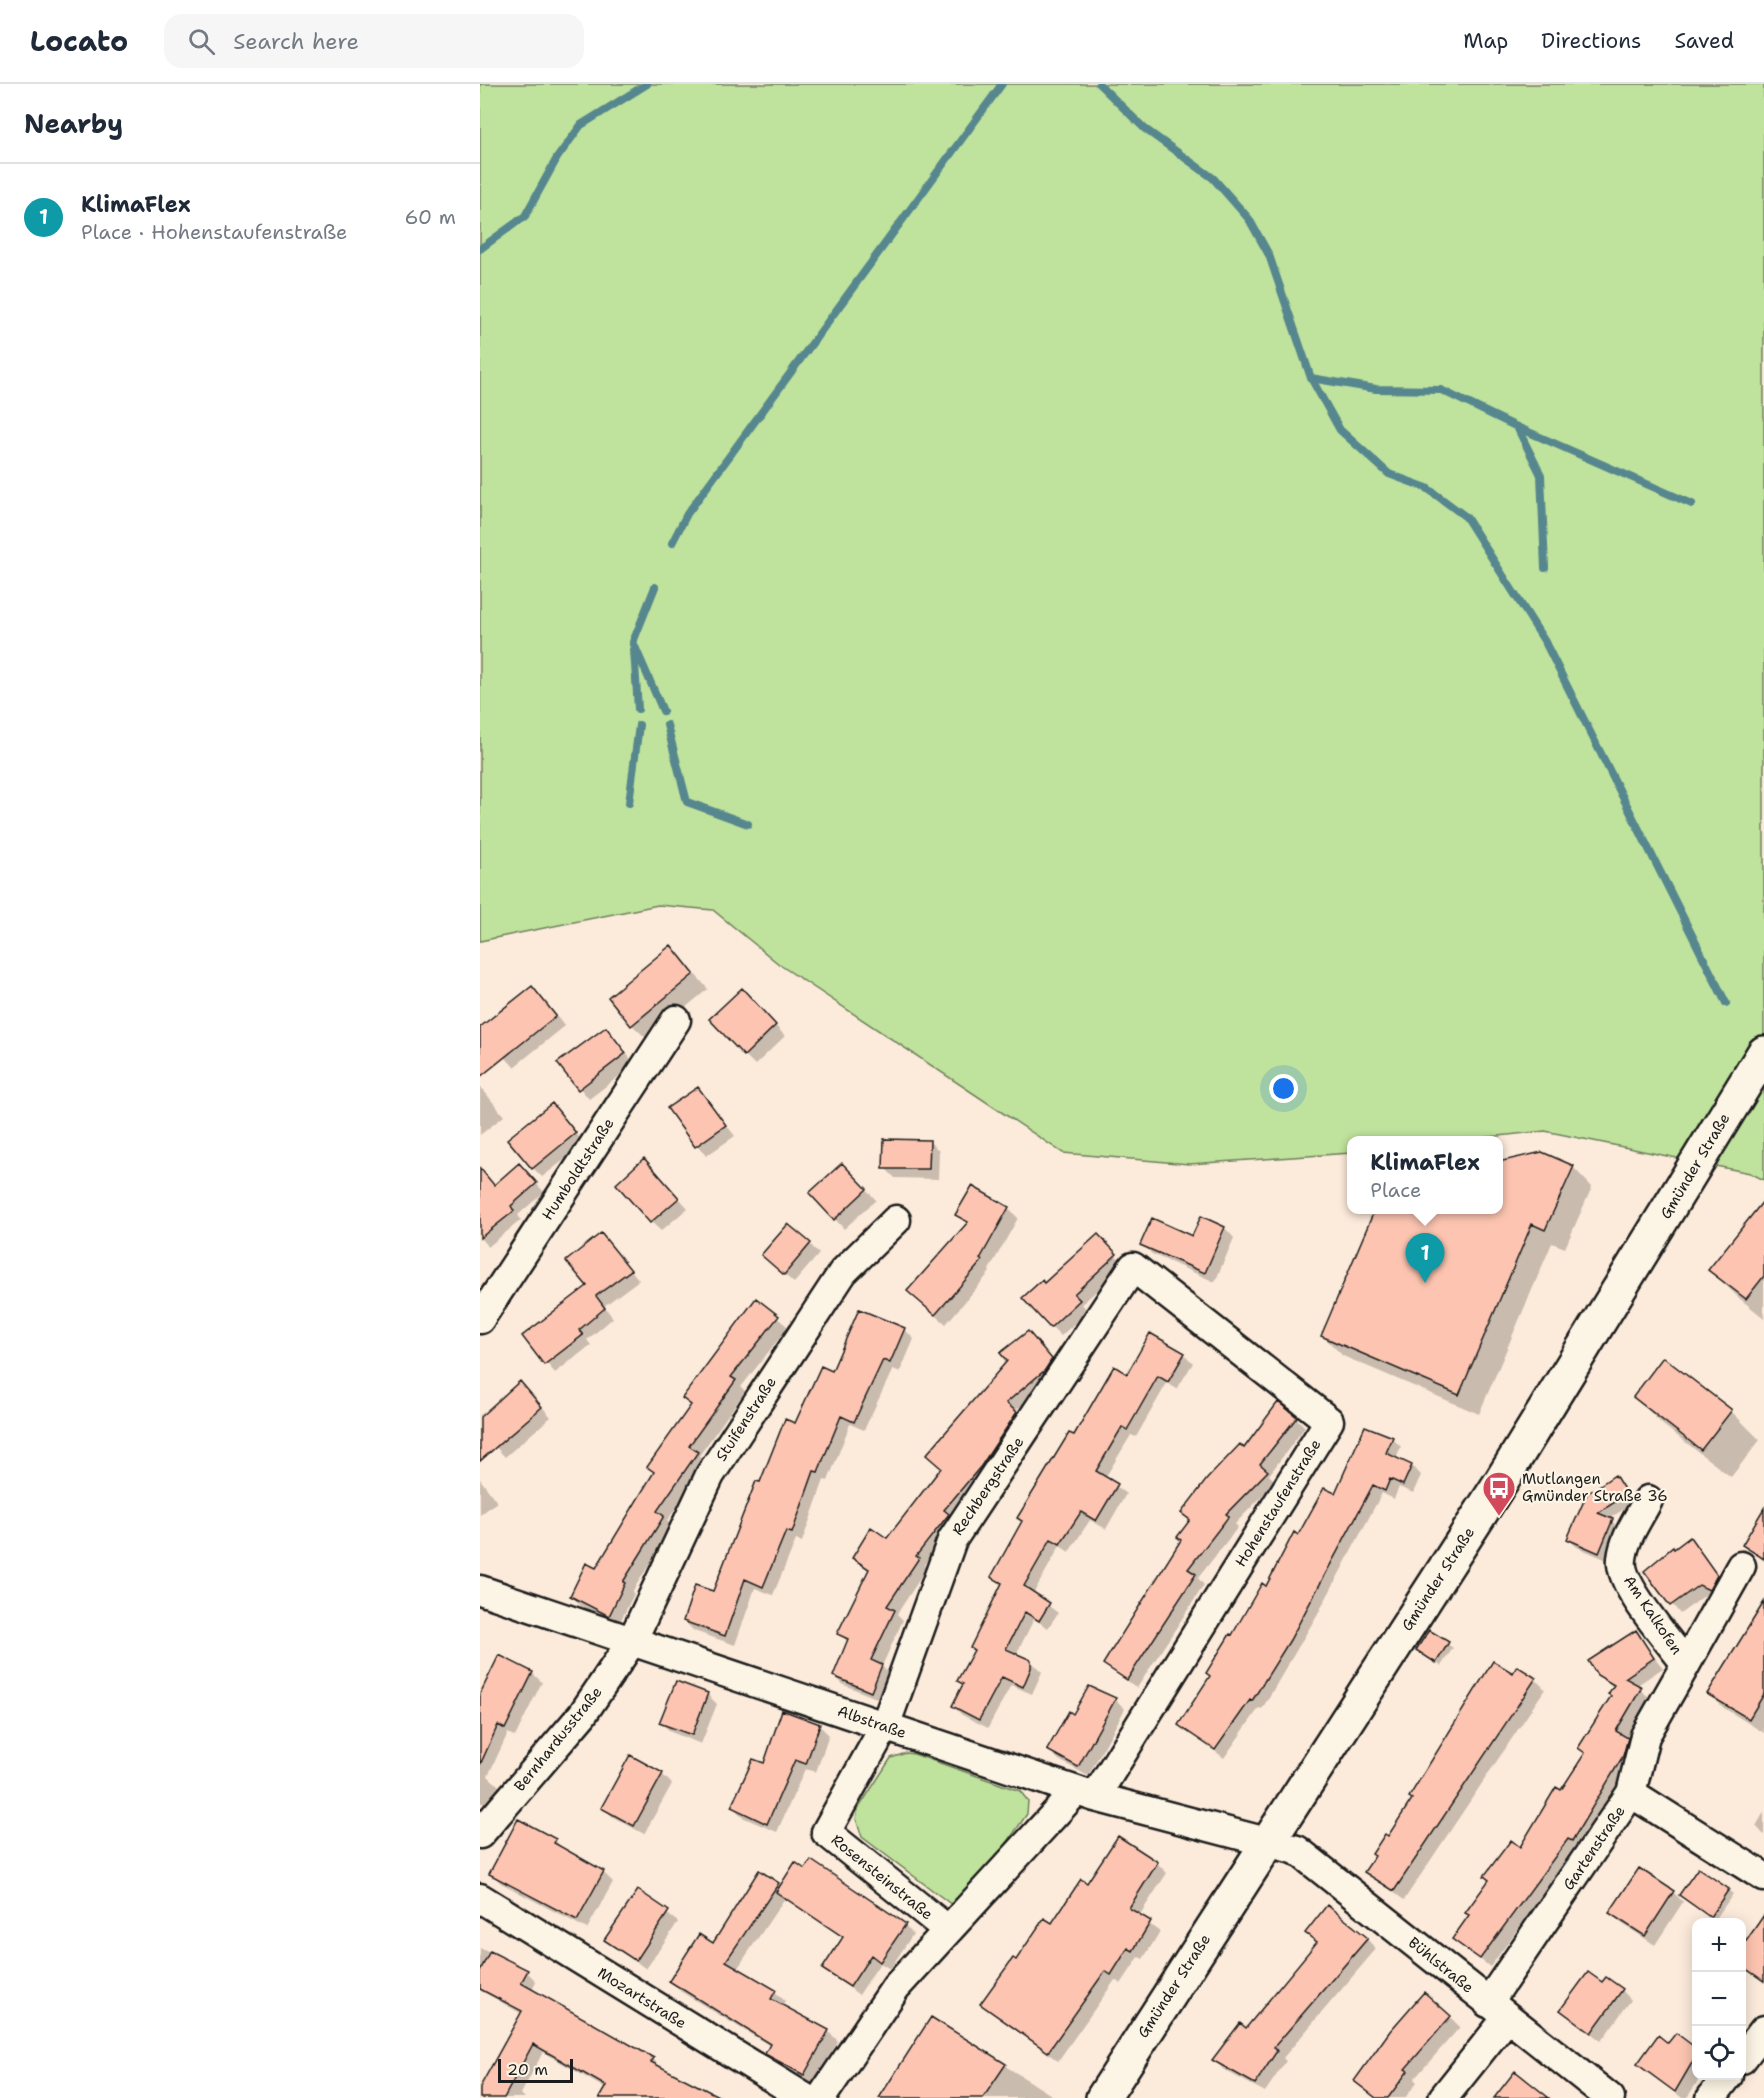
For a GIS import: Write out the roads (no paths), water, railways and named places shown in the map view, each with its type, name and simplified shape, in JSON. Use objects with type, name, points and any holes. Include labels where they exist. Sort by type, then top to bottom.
[{"type":"street","name":"Humboldtstraße","points":[[483,1307],[676,1020]]},
{"type":"street","name":"Gmünder Straße","points":[[1103,2098],[1283,1846],[1502,1480],[1764,1053]]},
{"type":"street","name":"Stuifenstraße","points":[[632,1641],[710,1475],[843,1272],[896,1220]]},
{"type":"street","name":"Rechbergstraße","points":[[885,1726],[952,1540],[1133,1267]]},
{"type":"street","name":"Hohenstaufenstraße","points":[[1086,1794],[1329,1421],[1133,1267]]},
{"type":"street","name":"Am Kalkofen","points":[[1648,1500],[1625,1544],[1621,1561],[1625,1578],[1686,1664]]},
{"type":"street","name":"Am Kalkofen","points":[[1632,1793],[1645,1736],[1741,1566]]},
{"type":"street","name":"Albstraße","points":[[480,1590],[1086,1794],[1283,1846]]},
{"type":"street","name":"Bernhardusstraße","points":[[480,1834],[582,1715],[632,1641]]},
{"type":"street","name":"Rosensteinstraße","points":[[885,1726],[826,1832],[948,1930]]},
{"type":"street","name":"Gartenstraße","points":[[1443,2098],[1632,1793],[1764,1877]]},
{"type":"street","name":"Rosensteinstraße","points":[[822,2098],[896,1987],[948,1930],[1086,1794]]},
{"type":"street","name":"Bühlstraße","points":[[1283,1846],[1610,2098]]},
{"type":"street","name":"Mozartstraße","points":[[480,1898],[805,2098]]},
{"type":"street","points":[[1746,2054],[1764,2030]]},
{"type":"street","points":[[1711,2098],[1725,2080]]},
{"type":"waterway","points":[[480,249],[525,216],[557,158],[581,125],[647,84]]},
{"type":"waterway","points":[[672,543],[687,514],[1002,84]]},
{"type":"waterway","points":[[1099,84],[1145,129],[1213,178],[1249,219],[1269,255],[1311,378],[1340,430],[1389,474],[1427,488],[1466,517],[1545,642],[1726,1003]]},
{"type":"waterway","points":[[1311,378],[1376,389],[1441,390],[1517,427],[1692,504]]},
{"type":"waterway","points":[[1517,427],[1541,475],[1545,568]]},
{"type":"waterway","points":[[655,587],[633,642],[663,711]]},
{"type":"waterway","points":[[634,650],[638,709]]},
{"type":"waterway","points":[[629,803],[639,725]]},
{"type":"waterway","points":[[667,725],[687,802],[748,824]]},
{"type":"place","name":"KlimaFlex","points":[[1425,1283]]},
{"type":"place","name":"Mutlangen Gmünder Straße 36","points":[[1499,1517]]}]
